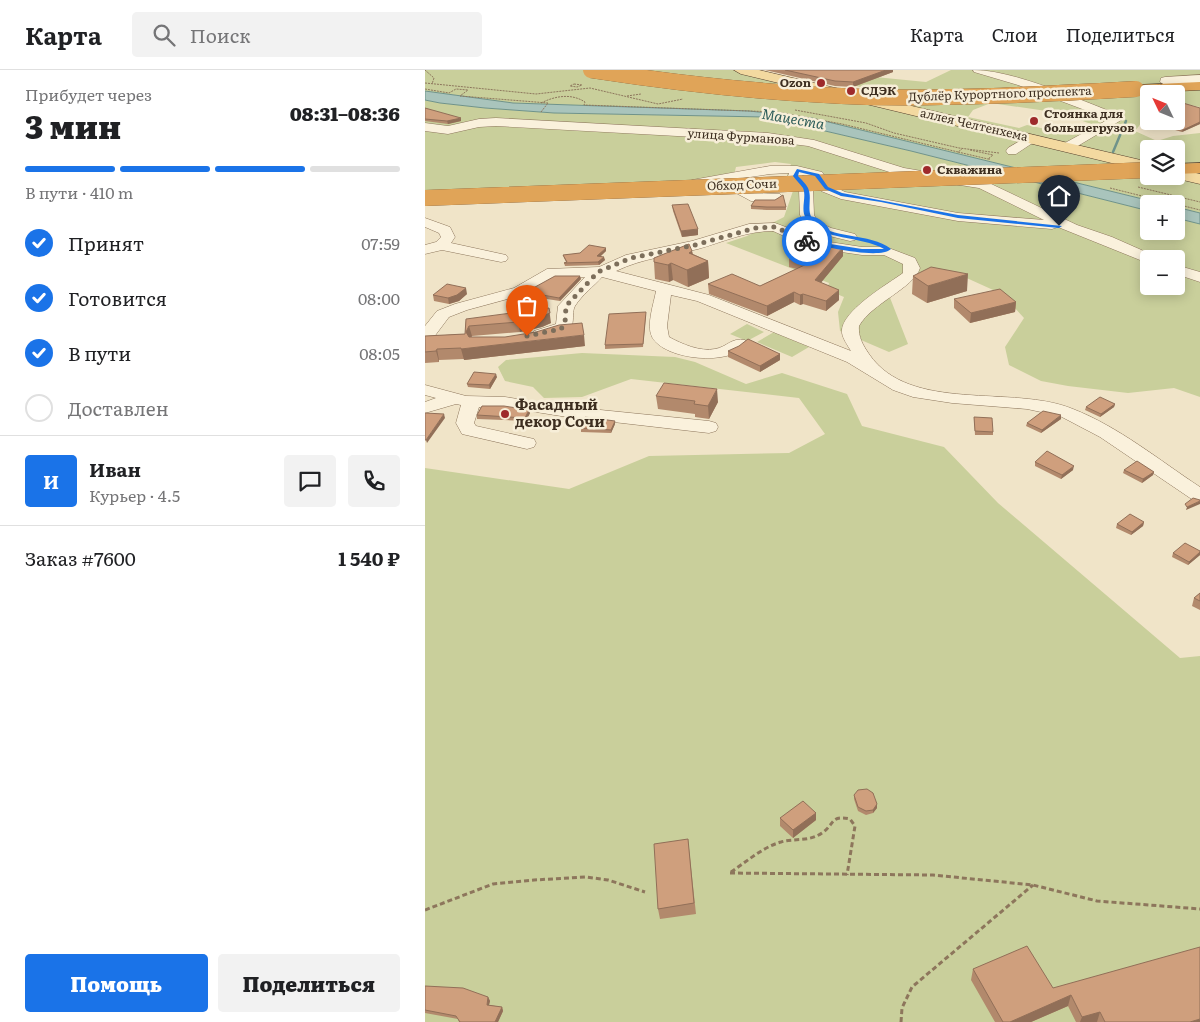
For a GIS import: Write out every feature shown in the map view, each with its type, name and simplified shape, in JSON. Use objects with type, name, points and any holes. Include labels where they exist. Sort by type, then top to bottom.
[{"type":"highway","name":"Дублёр Курортного проспекта","points":[[591,70],[735,89],[868,97],[1013,95],[1200,85]]},
{"type":"highway","name":"Обход Сочи","points":[[425,198],[1140,168]]},
{"type":"highway","points":[[1185,168],[1200,168]]},
{"type":"main road","name":"аллея Челтенхема","points":[[741,70],[1140,166]]},
{"type":"main road","points":[[1185,175],[1200,179]]},
{"type":"street","points":[[613,70],[761,87],[773,86],[788,81]]},
{"type":"street","points":[[978,70],[1023,83],[1116,117],[1117,119],[1067,148]]},
{"type":"street","points":[[1200,78],[1172,79],[1165,80],[1165,82],[1200,85]]},
{"type":"street","name":"улица Фурманова","points":[[425,127],[448,130],[479,123],[496,122],[759,137],[798,141],[902,172],[983,186],[1072,228],[1107,240],[1140,255]]},
{"type":"street","points":[[1009,153],[1031,139]]},
{"type":"street","name":"улица Фурманова","points":[[425,203],[454,200],[545,200],[615,195],[654,191],[753,171],[776,169],[797,170],[817,175],[826,188],[841,195],[881,200],[958,216],[1072,228]]},
{"type":"street","points":[[797,170],[795,176],[806,189],[807,215],[813,224],[826,231],[883,245],[888,249],[886,251]]},
{"type":"street","points":[[730,177],[728,183],[751,197],[775,197]]},
{"type":"street","points":[[425,222],[445,230],[447,237],[441,245]]},
{"type":"street","points":[[525,337],[553,332],[564,326],[566,306],[600,272],[631,258],[695,245],[755,228],[775,227],[812,242],[862,251],[886,251],[910,261],[912,268],[910,275],[858,314],[850,324],[850,332],[872,371]]},
{"type":"street","points":[[425,250],[441,245],[501,258]]},
{"type":"street","points":[[425,337],[443,314],[461,306],[520,291],[552,272],[600,272],[690,294],[853,358],[899,386],[952,398],[1027,404],[1066,412],[1107,433],[1200,496]]},
{"type":"street","points":[[1185,272],[1200,277]]},
{"type":"street","points":[[690,294],[714,283]]},
{"type":"street","points":[[664,289],[659,333],[665,342],[672,346],[714,355],[739,344]]},
{"type":"street","points":[[425,390],[463,400],[505,402],[561,412],[709,427]]},
{"type":"street","points":[[425,408],[463,400]]},
{"type":"street","points":[[463,400],[465,423],[469,430],[527,442]]},
{"type":"path","points":[[425,70],[434,78],[432,84]]},
{"type":"path","points":[[425,83],[536,94],[590,88],[658,104],[687,99]]},
{"type":"path","points":[[581,86],[591,88]]},
{"type":"path","points":[[425,89],[449,93],[456,89],[468,90],[460,96],[547,103],[537,117]]},
{"type":"path","points":[[541,103],[552,98],[572,96],[583,99],[584,105],[777,112],[812,118],[958,152],[988,158],[993,155],[963,148],[958,152]]},
{"type":"path","points":[[795,110],[866,123],[894,133],[959,148],[1009,153]]},
{"type":"path","points":[[986,154],[989,151]]},
{"type":"path","points":[[1137,187],[1200,202]]},
{"type":"path","points":[[1185,206],[1200,210]]},
{"type":"path","points":[[847,875],[855,826],[850,819],[840,817],[832,821],[822,833],[803,840],[777,843],[730,873],[847,875],[933,875],[1033,885],[1097,902],[1200,909]]},
{"type":"path","points":[[425,910],[493,884],[534,880],[586,877],[608,880],[645,892]]},
{"type":"path","points":[[901,1022],[899,1017],[903,1002],[912,987],[1033,885]]},
{"type":"green space","points":[[425,70],[741,70],[865,99],[881,92],[836,81],[875,77],[926,82],[951,70],[1200,70],[1200,107],[1185,104],[1185,85],[1140,85],[1140,124],[1135,131],[1155,140],[1140,140],[1140,185],[1185,185],[1185,140],[1160,140],[1173,136],[1200,133],[1200,213],[1185,209],[1185,195],[1140,195],[1140,198],[812,118],[749,111],[513,103],[425,91]],"holes":[[[991,103],[1060,113],[1094,125],[1073,135],[1027,125],[1019,128],[968,117],[973,110]]]},
{"type":"green space","points":[[425,100],[485,108],[554,113],[765,117],[911,151],[1140,209],[1140,240],[1185,240],[1185,220],[1200,224],[1200,397],[1174,388],[1128,393],[1068,386],[1041,381],[1009,365],[1005,347],[1024,318],[1002,294],[960,275],[911,272],[887,290],[908,344],[889,352],[840,331],[838,312],[844,297],[827,290],[829,283],[726,243],[747,236],[784,217],[794,188],[787,175],[791,164],[775,162],[736,167],[734,175],[677,185],[425,195]]},
{"type":"green space","points":[[747,324],[764,332],[747,341],[730,334]]},
{"type":"green space","points":[[774,332],[809,347],[792,357],[757,342]]},
{"type":"green space","points":[[582,353],[675,357],[695,362],[746,384],[782,373],[847,394],[862,426],[944,447],[998,503],[1180,658],[1200,656],[1200,1022],[425,1022],[425,468],[569,489],[649,456],[789,453],[825,434],[799,398],[631,379],[582,397],[544,398],[533,387],[505,381],[498,367],[506,360]]},
{"type":"water","name":"Мацеста","points":[[425,91],[513,103],[749,111],[812,118],[1140,198],[1140,209],[911,151],[765,117],[554,113],[485,108],[425,100]]},
{"type":"water","points":[[1185,209],[1200,213],[1200,224],[1185,220]]},
{"type":"building","points":[[785,70],[886,70],[853,82],[835,81]]},
{"type":"building","points":[[1185,104],[1200,108],[1200,122],[1185,129]]},
{"type":"building","points":[[425,108],[461,118],[447,121],[425,119]]},
{"type":"building","points":[[783,195],[786,207],[751,206],[755,200],[775,200]]},
{"type":"building","points":[[688,204],[698,229],[681,231],[672,205]]},
{"type":"building","points":[[689,244],[692,251],[689,253],[708,261],[687,270],[671,263],[668,265],[654,262],[654,258]]},
{"type":"building","points":[[802,244],[843,247],[815,280],[839,290],[826,301],[794,292],[767,306],[708,284],[732,274],[760,286],[811,262],[789,257]]},
{"type":"building","points":[[589,245],[606,248],[597,256],[604,257],[598,262],[564,263],[567,262],[563,255],[580,253]]},
{"type":"building","points":[[931,267],[968,274],[928,286],[913,276]]},
{"type":"building","points":[[555,276],[580,276],[559,298],[526,292]]},
{"type":"building","points":[[447,284],[466,288],[457,295],[448,298],[433,295]]},
{"type":"building","points":[[1000,289],[1016,302],[971,313],[954,299]]},
{"type":"building","points":[[549,308],[550,313],[540,317],[518,322],[469,326],[466,332],[469,337],[505,337],[536,332],[559,325],[582,323],[584,335],[461,349],[437,349],[436,351],[425,352],[425,336],[465,334],[466,319]]},
{"type":"building","points":[[646,312],[643,344],[605,345],[609,314]]},
{"type":"building","points":[[748,339],[780,354],[760,366],[728,351]]},
{"type":"building","points":[[474,372],[496,374],[489,385],[467,384]]},
{"type":"building","points":[[664,383],[717,389],[708,406],[694,404],[695,401],[656,396]]},
{"type":"building","points":[[1100,397],[1115,404],[1101,414],[1086,407]]},
{"type":"building","name":"Фасадный декор Сочи","points":[[482,406],[504,406],[529,410],[525,418],[477,415]]},
{"type":"building","points":[[1043,411],[1061,415],[1042,430],[1027,423]]},
{"type":"building","points":[[425,413],[444,414],[426,440],[425,440]]},
{"type":"building","points":[[585,417],[615,421],[611,430],[581,428]]},
{"type":"building","points":[[974,417],[992,418],[993,432],[975,431]]},
{"type":"building","points":[[1047,451],[1074,466],[1062,475],[1035,462]]},
{"type":"building","points":[[1137,461],[1154,472],[1143,479],[1124,470]]},
{"type":"building","points":[[1193,498],[1200,501],[1187,507],[1185,504]]},
{"type":"building","points":[[1130,514],[1144,522],[1132,532],[1117,524]]},
{"type":"building","points":[[1185,543],[1200,551],[1189,562],[1173,553]]},
{"type":"building","points":[[1200,593],[1200,601],[1194,598]]},
{"type":"building","points":[[867,789],[873,793],[877,804],[873,810],[866,811],[858,807],[854,795],[858,790]]},
{"type":"building","points":[[803,801],[816,813],[793,830],[780,818]]},
{"type":"building","points":[[688,839],[694,903],[658,909],[654,844]]},
{"type":"building","points":[[1027,946],[1053,988],[1200,947],[1200,1019],[1190,1022],[1105,1022],[1100,1012],[1082,1017],[1071,995],[1010,1022],[1003,1022],[973,969]]},
{"type":"building","points":[[425,986],[463,988],[488,997],[487,1005],[502,1007],[495,1022],[460,1022],[456,1016],[425,1010]]},
{"type":"waterway","points":[[1113,152],[1126,121]]},
{"type":"way so far","points":[[527,336],[561,329],[565,323],[566,306],[598,272],[602,272],[625,260],[695,245],[749,228],[775,227],[807,241]]},
{"type":"place","name":"Ozon","points":[[821,83]]},
{"type":"place","name":"СДЭК","points":[[851,91]]},
{"type":"place","name":"Стоянка для большегрузов","points":[[1034,121]]},
{"type":"place","name":"Скважина","points":[[927,170]]},
{"type":"place","name":"Фасадный декор Сочи","points":[[505,414]]},
{"type":"route","points":[[807,241],[862,251],[885,251],[888,249],[877,243],[826,231],[813,224],[807,215],[806,189],[795,176],[797,170],[817,175],[826,188],[841,195],[881,200],[931,212],[958,216],[1059,226]]}]
